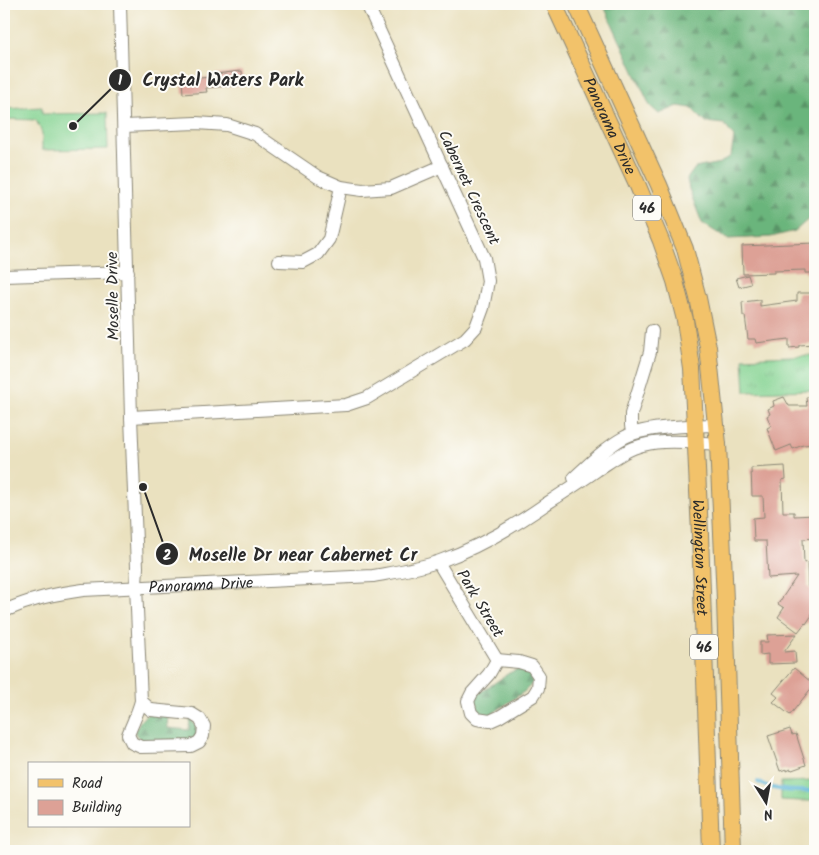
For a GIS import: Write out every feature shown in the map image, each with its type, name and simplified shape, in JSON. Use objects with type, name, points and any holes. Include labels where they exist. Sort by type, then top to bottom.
[{"type":"main road","name":"Panorama Drive","points":[[554,4],[638,186],[675,281],[685,320],[692,369],[695,443]]},
{"type":"main road","name":"Panorama Drive","points":[[576,4],[659,185],[684,249],[698,298],[708,347],[718,444]]},
{"type":"main road","name":"Wellington Street","points":[[695,443],[711,851]]},
{"type":"main road","name":"Wellington Street","points":[[718,444],[726,600],[733,851]]},
{"type":"street","name":"Moselle Drive","points":[[120,4],[137,567],[136,586],[141,701]]},
{"type":"street","name":"Cabernet Crescent","points":[[131,417],[346,405],[367,398],[465,339],[476,327],[483,308],[488,281],[484,258],[367,4]]},
{"type":"street","points":[[124,126],[196,123],[228,125],[255,134],[318,177],[341,187],[362,190],[391,188],[442,166]]},
{"type":"street","points":[[279,261],[303,262],[318,254],[329,239],[341,187]]},
{"type":"street","points":[[4,276],[128,272]]},
{"type":"street","points":[[632,434],[631,414],[650,352],[652,331]]},
{"type":"street","name":"Panorama Drive","points":[[536,512],[603,453],[618,441],[632,434],[648,430],[716,425]]},
{"type":"street","name":"Panorama Drive","points":[[4,611],[49,595],[83,590],[373,576],[405,570],[438,562],[468,550],[536,512],[611,460],[631,449],[651,443],[718,444]]},
{"type":"street","name":"Park Street","points":[[438,562],[497,660]]},
{"type":"street","name":"Park Street","points":[[497,660],[519,662],[532,666],[539,676],[538,688],[533,696],[499,717],[490,721],[477,719],[471,713],[468,701],[472,693],[489,674],[497,660]]},
{"type":"street","points":[[141,701],[151,710],[192,714],[200,719],[204,726],[203,736],[199,742],[191,746],[141,747],[132,743],[128,735],[141,701]]},
{"type":"green space","points":[[603,4],[815,4],[815,215],[795,231],[771,237],[727,239],[702,223],[687,179],[695,168],[720,163],[731,156],[734,137],[724,124],[705,122],[691,108],[678,106],[659,114],[650,106]]},
{"type":"green space","points":[[42,107],[42,114],[107,113],[108,149],[42,150],[42,133],[36,120],[4,119],[4,109]]},
{"type":"green space","points":[[815,355],[815,390],[745,392],[743,358]]},
{"type":"green space","points":[[518,669],[525,669],[533,678],[532,684],[489,716],[479,712],[475,705],[474,697]]},
{"type":"green space","points":[[147,714],[168,716],[167,728],[189,730],[190,718],[197,728],[196,737],[187,741],[140,740],[135,732],[140,721]]},
{"type":"green space","points":[[815,781],[815,801],[781,800],[781,782]]},
{"type":"building","points":[[242,71],[243,85],[206,88],[207,92],[183,94],[182,79],[215,77],[215,74]]},
{"type":"building","points":[[815,243],[815,273],[805,273],[805,270],[743,274],[742,246]]},
{"type":"building","points":[[748,275],[751,284],[739,287],[736,278]]},
{"type":"building","points":[[797,293],[815,293],[815,344],[789,348],[789,339],[756,343],[755,339],[748,339],[742,302],[760,300],[760,306],[797,301]]},
{"type":"building","points":[[784,397],[789,406],[807,406],[806,397],[815,397],[815,444],[803,445],[793,449],[791,445],[776,451],[767,428],[771,426],[767,416],[770,414],[768,409],[774,406],[773,401]]},
{"type":"building","points":[[785,466],[786,479],[782,480],[783,512],[794,512],[794,516],[815,515],[815,538],[803,539],[804,563],[807,562],[808,587],[814,591],[811,596],[814,598],[812,601],[815,603],[812,615],[798,632],[778,617],[784,608],[778,604],[797,576],[768,578],[766,541],[754,541],[753,518],[764,517],[763,496],[752,496],[751,468]]},
{"type":"building","points":[[797,634],[784,652],[795,651],[796,663],[768,664],[768,654],[760,655],[760,642],[768,642],[767,635]]},
{"type":"building","points":[[794,668],[811,682],[813,686],[790,715],[773,702],[778,697],[773,693]]},
{"type":"building","points":[[790,729],[792,735],[796,734],[806,765],[792,770],[780,771],[768,736]]},
{"type":"waterway","points":[[758,782],[779,789],[815,791]]},
{"type":"place","name":"Crystal Waters Park","points":[[73,126]]},
{"type":"place","name":"Moselle Dr near Cabernet Cr","points":[[143,487]]}]
